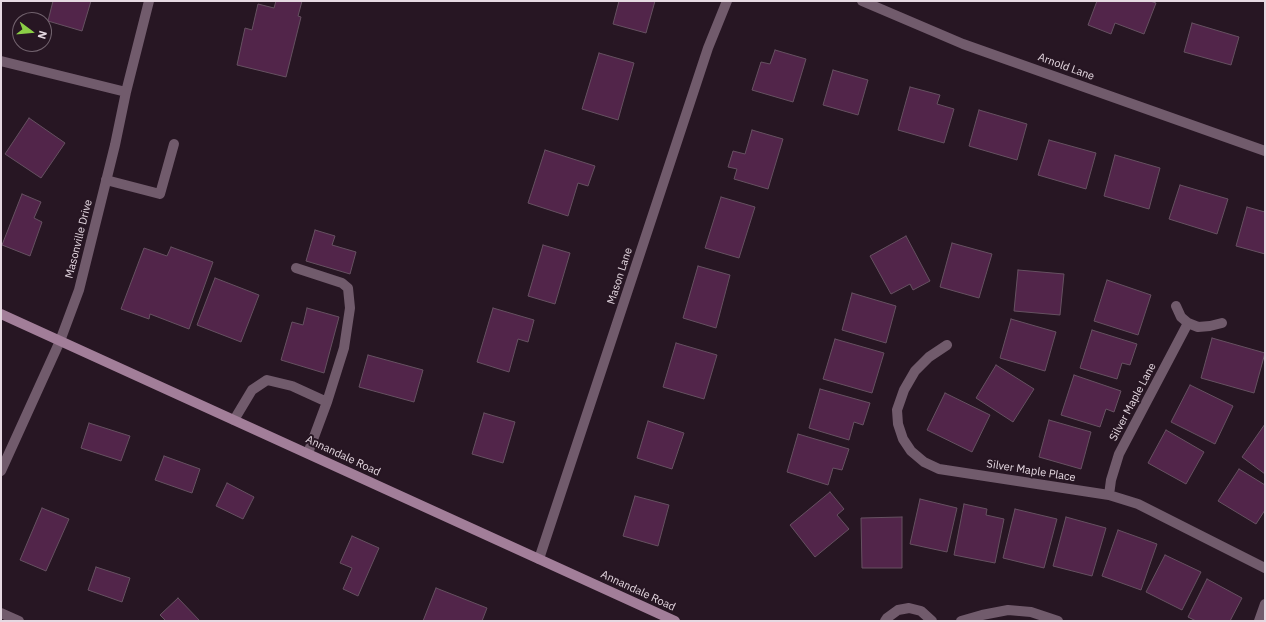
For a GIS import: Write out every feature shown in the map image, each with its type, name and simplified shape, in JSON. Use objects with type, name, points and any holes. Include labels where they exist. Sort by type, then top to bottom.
[{"type":"main road","name":"Annandale Road","points":[[1,314],[674,621]]},
{"type":"street","name":"Masonville Drive","points":[[1,471],[60,341],[79,290],[149,1]]},
{"type":"street","name":"Mason Lane","points":[[539,559],[708,48],[727,1]]},
{"type":"street","name":"Arnold Lane","points":[[862,1],[962,44],[1265,151]]},
{"type":"street","points":[[1,61],[126,92]]},
{"type":"street","points":[[106,180],[160,194],[174,144]]},
{"type":"street","points":[[296,268],[342,283],[348,288],[350,308],[344,348],[327,402],[308,453]]},
{"type":"street","points":[[1176,306],[1181,317],[1188,323],[1198,327],[1222,323]]},
{"type":"street","name":"Silver Maple Lane","points":[[1109,495],[1111,480],[1119,454],[1188,323]]},
{"type":"street","name":"Silver Maple Place","points":[[947,345],[928,357],[915,372],[904,390],[897,410],[898,424],[903,439],[911,450],[924,462],[939,469],[1109,495],[1138,504],[1265,568]]},
{"type":"street","points":[[234,420],[252,390],[267,380],[292,386],[327,402]]},
{"type":"street","points":[[1259,621],[1265,604]]},
{"type":"street","points":[[885,621],[898,610],[909,608],[921,611],[932,621]]},
{"type":"street","points":[[960,621],[982,614],[1008,610],[1031,612],[1058,621]]},
{"type":"street","points":[[1,613],[19,621]]},
{"type":"building","points":[[53,1],[91,1],[82,31],[52,22],[52,12],[50,12]]},
{"type":"building","points":[[276,1],[302,1],[298,16],[301,17],[286,77],[237,65],[245,28],[252,30],[258,4],[274,8]]},
{"type":"building","points":[[619,1],[655,1],[646,33],[613,24]]},
{"type":"building","points":[[1097,1],[1150,1],[1156,3],[1144,34],[1115,23],[1111,34],[1088,25]]},
{"type":"building","points":[[1192,23],[1239,37],[1231,65],[1184,52]]},
{"type":"building","points":[[775,50],[806,59],[793,102],[752,90],[761,62],[770,64]]},
{"type":"building","points":[[599,53],[634,63],[618,120],[582,109]]},
{"type":"building","points":[[833,70],[868,80],[858,115],[823,105]]},
{"type":"building","points":[[910,87],[940,95],[937,104],[954,109],[944,143],[898,130]]},
{"type":"building","points":[[979,110],[1027,124],[1017,160],[969,146]]},
{"type":"building","points":[[29,118],[65,143],[41,178],[5,154]]},
{"type":"building","points":[[752,130],[783,139],[768,189],[734,179],[737,169],[728,167],[733,151],[745,154]]},
{"type":"building","points":[[1049,140],[1096,153],[1086,189],[1038,175]]},
{"type":"building","points":[[545,150],[595,166],[588,186],[578,183],[568,216],[528,203]]},
{"type":"building","points":[[1115,155],[1160,168],[1149,209],[1104,196]]},
{"type":"building","points":[[1180,185],[1228,199],[1217,234],[1169,219]]},
{"type":"building","points":[[22,194],[41,202],[34,218],[42,222],[30,256],[2,245]]},
{"type":"building","points":[[721,197],[755,207],[739,258],[705,248]]},
{"type":"building","points":[[1247,207],[1265,212],[1265,254],[1236,246]]},
{"type":"building","points":[[315,230],[335,236],[332,245],[356,252],[350,274],[306,261]]},
{"type":"building","points":[[906,236],[930,281],[913,290],[910,284],[891,294],[870,256]]},
{"type":"building","points":[[952,243],[992,254],[979,298],[940,287]]},
{"type":"building","points":[[543,245],[570,253],[555,304],[528,296]]},
{"type":"building","points":[[171,247],[213,262],[189,329],[150,314],[149,319],[121,309],[144,248],[167,256]]},
{"type":"building","points":[[698,266],[730,275],[716,328],[683,318]]},
{"type":"building","points":[[1018,270],[1064,274],[1060,315],[1014,311]]},
{"type":"building","points":[[215,278],[259,295],[241,342],[197,325]]},
{"type":"building","points":[[1107,280],[1151,295],[1138,335],[1094,321]]},
{"type":"building","points":[[852,293],[896,306],[886,343],[842,330]]},
{"type":"building","points":[[307,308],[339,317],[324,373],[281,360],[292,322],[303,325]]},
{"type":"building","points":[[493,308],[534,320],[528,342],[518,339],[509,372],[477,362]]},
{"type":"building","points":[[1011,319],[1056,332],[1045,371],[1000,358]]},
{"type":"building","points":[[1092,330],[1137,344],[1130,365],[1122,363],[1117,379],[1080,368]]},
{"type":"building","points":[[1212,338],[1265,353],[1254,393],[1201,378]]},
{"type":"building","points":[[835,339],[884,353],[872,393],[823,379]]},
{"type":"building","points":[[676,343],[717,355],[704,399],[663,387]]},
{"type":"building","points":[[368,355],[423,370],[414,402],[359,387]]},
{"type":"building","points":[[996,365],[1034,389],[1013,422],[976,398]]},
{"type":"building","points":[[1074,375],[1121,391],[1114,412],[1106,409],[1100,427],[1061,415]]},
{"type":"building","points":[[1190,385],[1233,406],[1215,444],[1171,422]]},
{"type":"building","points":[[820,389],[870,403],[863,425],[854,422],[849,440],[809,428]]},
{"type":"building","points":[[945,393],[990,415],[972,452],[927,430]]},
{"type":"building","points":[[484,413],[515,422],[503,463],[472,454]]},
{"type":"building","points":[[1049,420],[1091,432],[1081,469],[1039,457]]},
{"type":"building","points":[[648,421],[684,433],[672,469],[637,458]]},
{"type":"building","points":[[89,423],[130,436],[121,461],[81,448]]},
{"type":"building","points":[[1265,424],[1265,474],[1242,457]]},
{"type":"building","points":[[1166,430],[1204,452],[1186,484],[1148,463]]},
{"type":"building","points":[[798,434],[849,449],[842,470],[833,468],[828,485],[787,472]]},
{"type":"building","points":[[164,456],[200,469],[192,493],[155,480]]},
{"type":"building","points":[[1239,469],[1265,485],[1265,510],[1256,524],[1218,501]]},
{"type":"building","points":[[227,483],[254,497],[243,519],[216,506]]},
{"type":"building","points":[[830,492],[844,509],[837,515],[849,529],[815,557],[790,525]]},
{"type":"building","points":[[635,496],[669,505],[658,546],[623,536]]},
{"type":"building","points":[[920,499],[957,508],[947,552],[910,544]]},
{"type":"building","points":[[964,504],[987,509],[986,515],[1004,519],[995,563],[954,555]]},
{"type":"building","points":[[42,508],[69,519],[46,571],[20,560]]},
{"type":"building","points":[[1015,509],[1057,519],[1044,568],[1003,558]]},
{"type":"building","points":[[902,517],[902,568],[862,568],[861,518]]},
{"type":"building","points":[[1066,517],[1106,528],[1092,576],[1053,566]]},
{"type":"building","points":[[1118,530],[1157,544],[1141,590],[1102,576]]},
{"type":"building","points":[[352,536],[379,548],[358,596],[343,589],[352,568],[340,563]]},
{"type":"building","points":[[1165,555],[1201,572],[1182,610],[1146,592]]},
{"type":"building","points":[[96,567],[130,578],[122,602],[88,590]]},
{"type":"building","points":[[1207,579],[1242,598],[1230,621],[1196,621],[1188,617]]},
{"type":"building","points":[[436,588],[487,608],[482,621],[423,621]]},
{"type":"building","points":[[178,598],[200,621],[166,621],[160,615]]}]
